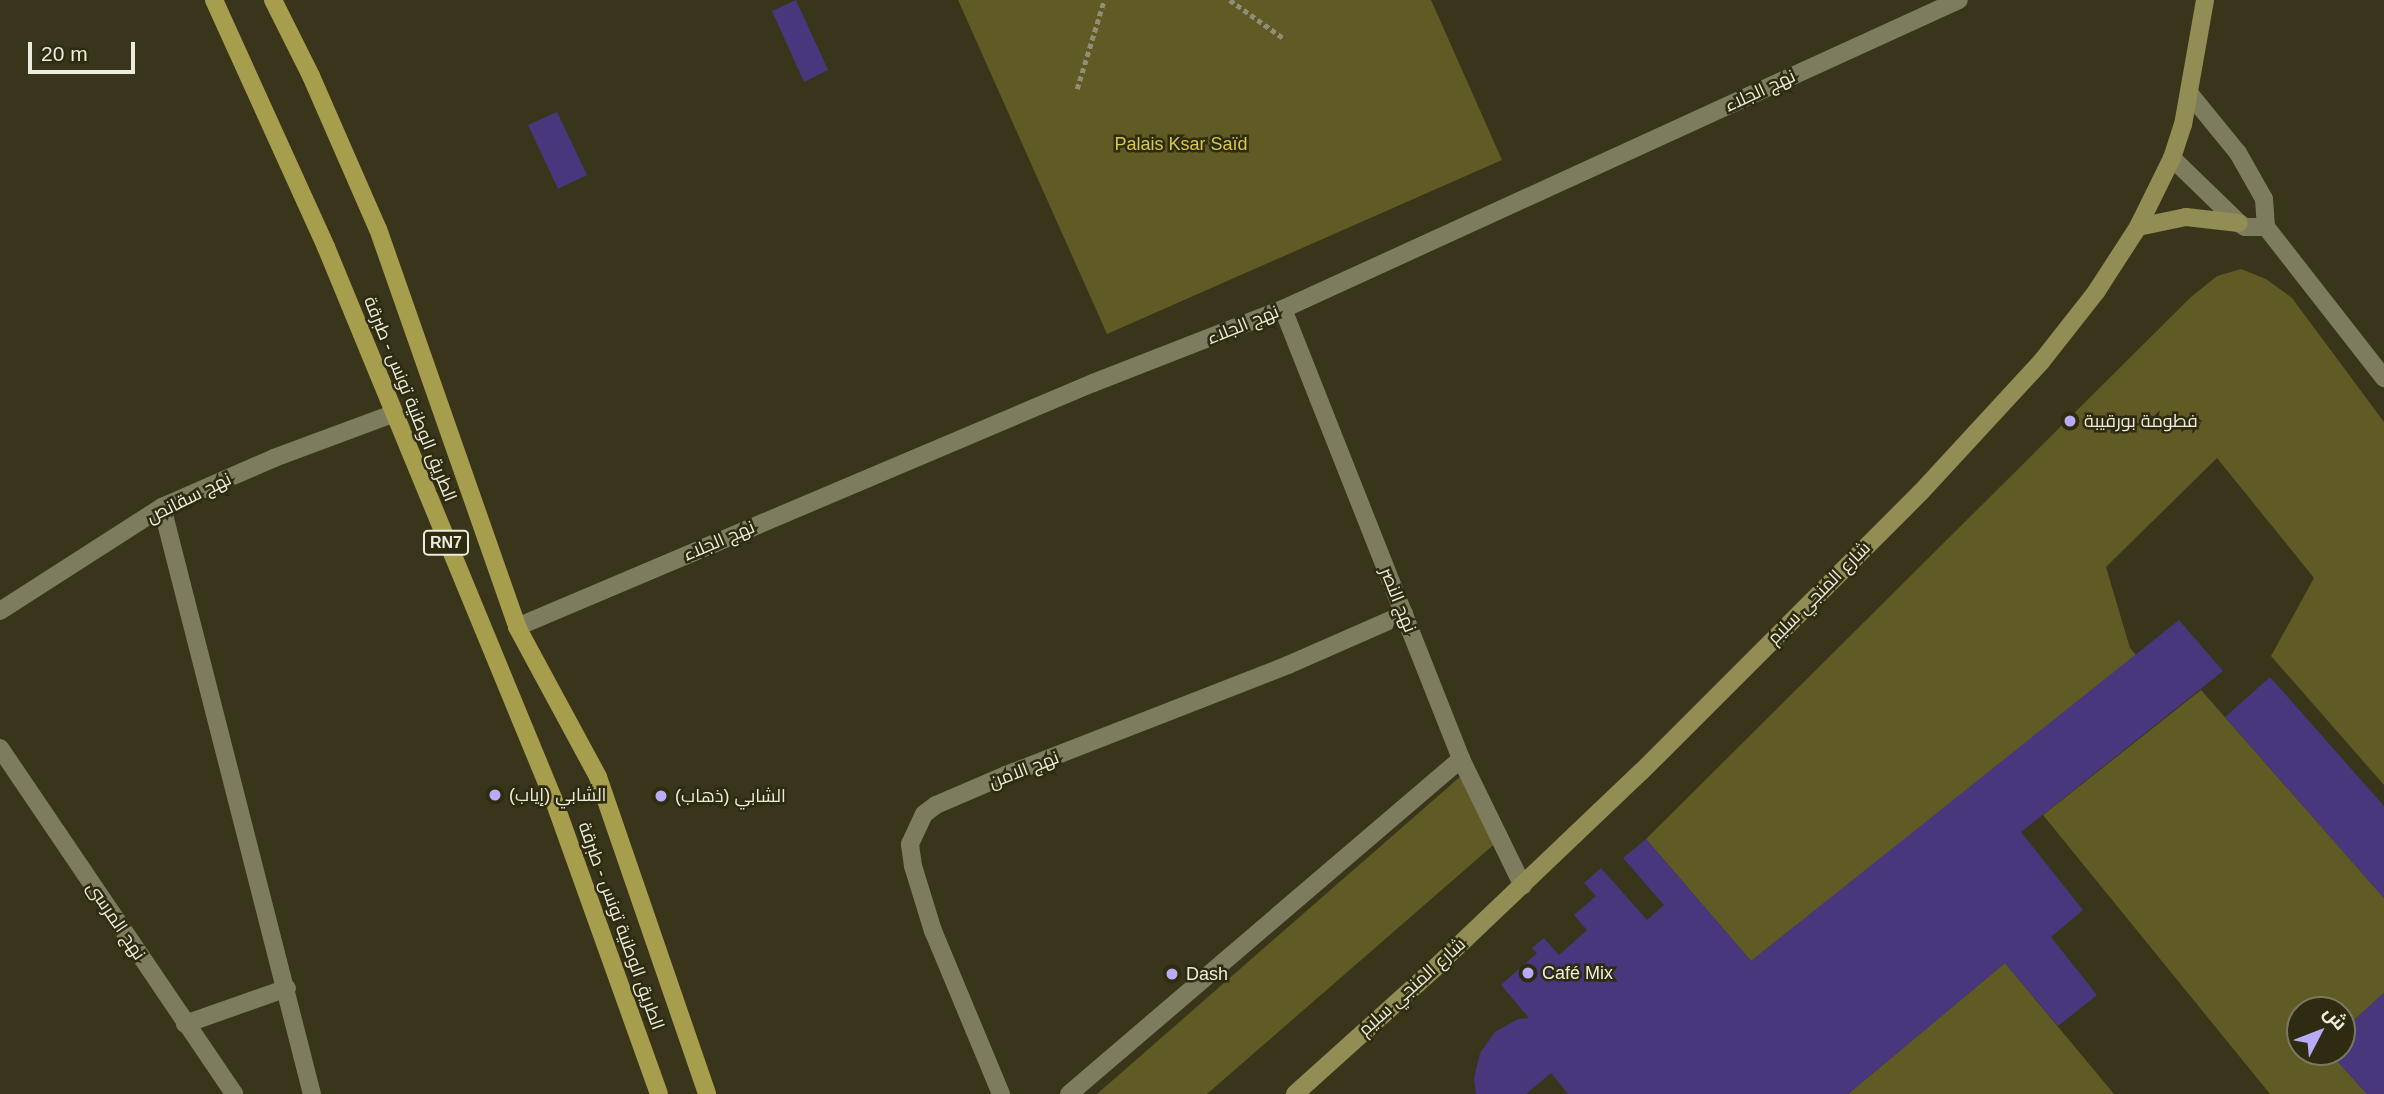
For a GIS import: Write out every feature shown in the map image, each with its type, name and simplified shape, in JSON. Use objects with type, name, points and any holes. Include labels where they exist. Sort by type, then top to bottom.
[{"type":"main road","name":"الطريق الوطنية تونس - طبرقة","points":[[214,0],[312,212],[392,414],[553,798],[659,1094]]},
{"type":"main road","name":"الطريق الوطنية تونس - طبرقة","points":[[273,0],[311,76],[378,229],[517,627],[598,777],[707,1094]]},
{"type":"main road","name":"شارع المنجي سليم","points":[[1295,1094],[1522,886],[1921,492],[2041,362],[2096,292],[2138,227],[2172,158],[2189,93],[2204,0]]},
{"type":"main road","points":[[2138,227],[2186,217],[2239,223]]},
{"type":"street","name":"نهج الجلاء","points":[[517,627],[1093,383],[1283,309],[1959,0]]},
{"type":"street","points":[[2189,93],[2238,153],[2264,199],[2266,227],[2384,378]]},
{"type":"street","points":[[2172,158],[2239,223],[2245,227],[2266,227]]},
{"type":"street","name":"نهج النصر","points":[[1283,309],[1461,759],[1522,886]]},
{"type":"street","name":"نهج سقانص","points":[[0,611],[162,507],[274,458],[392,414]]},
{"type":"street","points":[[162,507],[312,1094]]},
{"type":"street","name":"نهج الامن","points":[[1000,1094],[933,931],[913,866],[910,844],[925,814],[936,805],[1006,775],[1288,665],[1404,614]]},
{"type":"street","name":"نهج المرسى","points":[[0,748],[234,1094]]},
{"type":"street","points":[[1069,1094],[1461,759]]},
{"type":"street","points":[[185,1024],[287,988]]},
{"type":"path","points":[[1077,89],[1104,0]]},
{"type":"path","points":[[1230,0],[1283,38]]},
{"type":"green space","name":"Palais Ksar Saïd","points":[[958,0],[1431,0],[1502,160],[1107,334]]},
{"type":"green space","points":[[2241,269],[2266,279],[2292,298],[2384,422],[2384,785],[2271,656],[2314,578],[2217,458],[2106,567],[2130,648],[2137,656],[1751,961],[1646,839],[2191,297],[2217,276]]},
{"type":"green space","points":[[2201,690],[2384,898],[2384,993],[2356,1018],[2356,996],[2286,996],[2286,1066],[2342,1066],[2367,1094],[2270,1094],[2043,815]]},
{"type":"green space","points":[[1461,776],[1498,841],[1207,1094],[1097,1094]]},
{"type":"green space","points":[[2005,963],[2114,1094],[1848,1094]]},
{"type":"building","points":[[796,0],[828,70],[804,82],[772,11]]},
{"type":"building","points":[[557,112],[587,175],[558,189],[528,125]]},
{"type":"building","points":[[2179,620],[2223,671],[2021,832],[2083,910],[2051,937],[2097,995],[2058,1026],[2005,963],[1848,1094],[1568,1094],[1551,1073],[1526,1094],[1476,1094],[1474,1078],[1480,1053],[1495,1032],[1518,1019],[1529,1018],[1501,985],[1537,953],[1532,948],[1544,938],[1559,955],[1587,930],[1574,915],[1596,896],[1584,883],[1601,868],[1647,920],[1664,905],[1623,858],[1646,839],[1751,961]]},
{"type":"building","points":[[2270,677],[2384,806],[2384,898],[2225,717]]},
{"type":"building","points":[[2384,993],[2384,1094],[2367,1094],[2342,1066],[2356,1066],[2356,1018]]},
{"type":"place","name":"فطومة بورقيبة","points":[[2070,421]]},
{"type":"place","name":"الشابي (إياب)","points":[[495,795]]},
{"type":"place","name":"الشابي (ذهاب)","points":[[661,796]]},
{"type":"place","name":"Café Mix","points":[[1528,973]]},
{"type":"place","name":"Dash","points":[[1172,974]]}]
